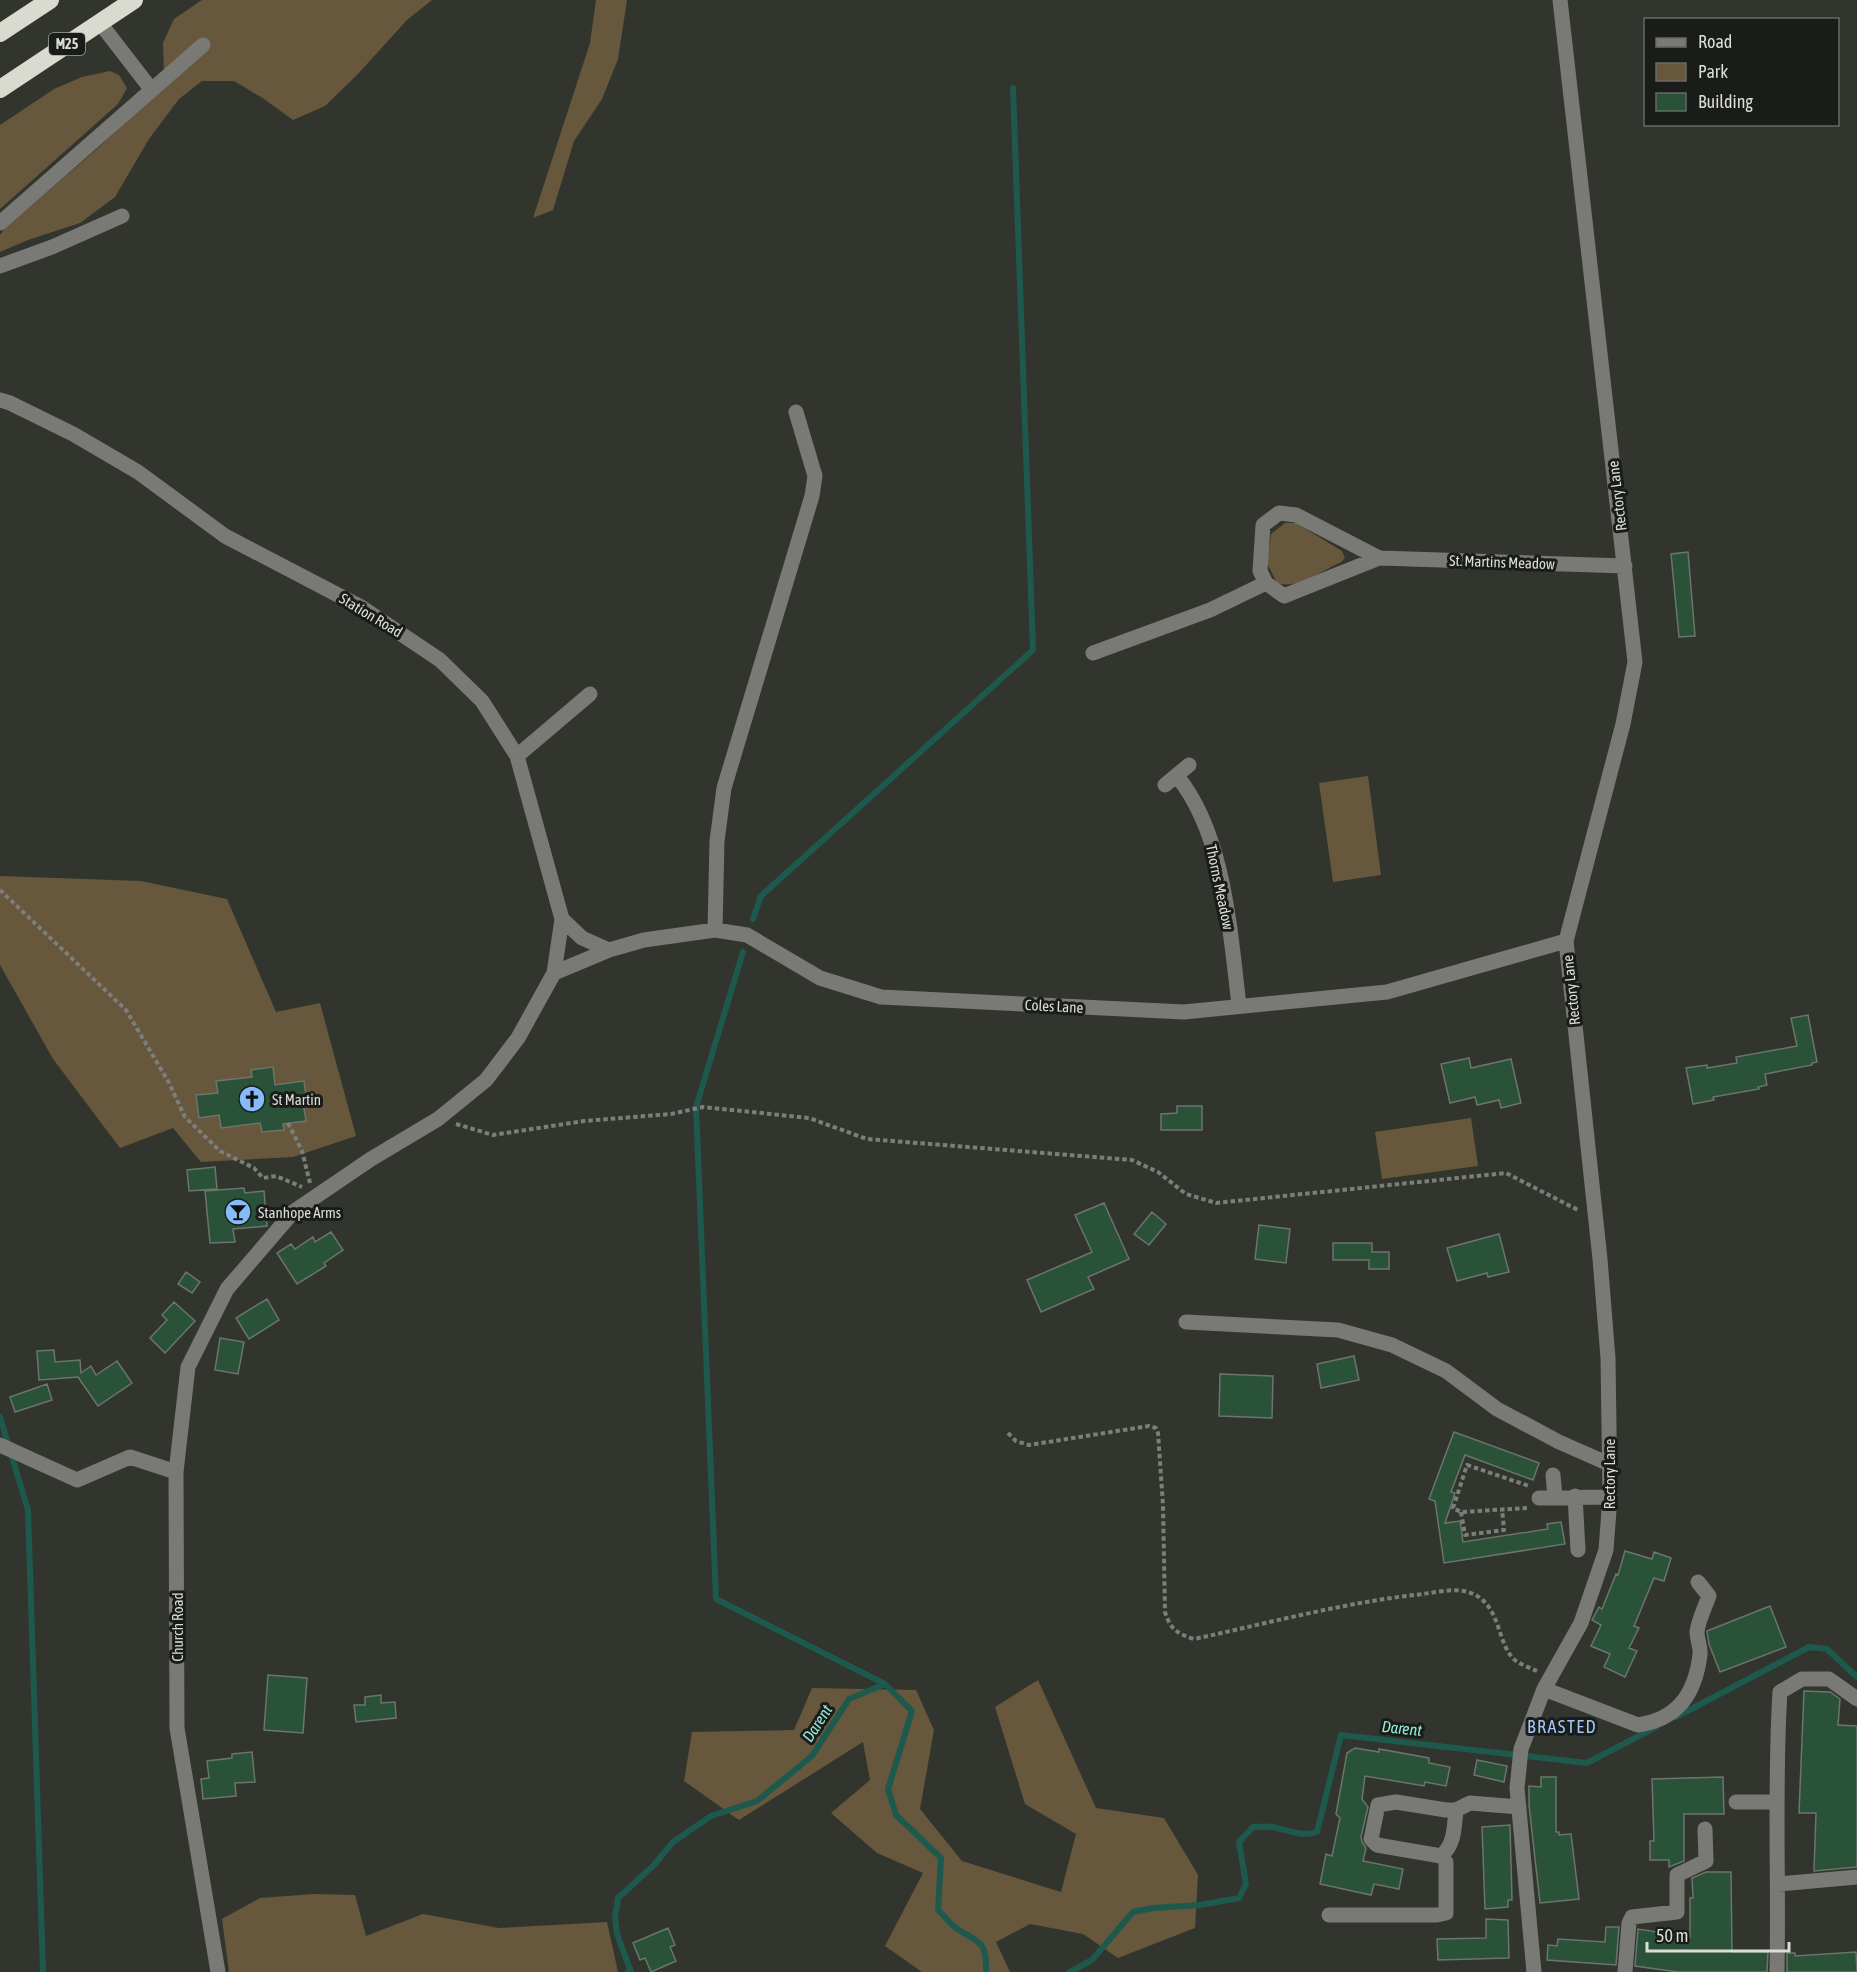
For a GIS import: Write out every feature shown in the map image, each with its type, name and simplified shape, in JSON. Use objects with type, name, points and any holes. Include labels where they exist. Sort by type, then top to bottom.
[{"type":"highway","points":[[0,33],[50,0]]},
{"type":"highway","name":"M25","points":[[0,89],[134,0]]},
{"type":"street","name":"Rectory Lane","points":[[1534,1972],[1517,1788],[1518,1767],[1521,1749],[1548,1683],[1581,1623],[1606,1550],[1610,1497],[1608,1358],[1596,1219],[1566,941],[1623,724],[1635,662],[1560,0]]},
{"type":"street","points":[[100,23],[151,89]]},
{"type":"street","points":[[0,223],[203,45]]},
{"type":"street","points":[[0,266],[52,247],[122,216]]},
{"type":"street","name":"Station Road","points":[[0,400],[73,434],[129,467],[225,536],[361,607],[440,660],[482,701],[517,756],[562,919],[555,973]]},
{"type":"street","points":[[715,930],[717,841],[724,788],[812,496],[815,476],[796,412]]},
{"type":"street","name":"St. Martins Meadow","points":[[1378,558],[1296,514],[1279,513],[1263,525],[1260,571],[1266,583],[1284,596],[1378,558],[1625,566]]},
{"type":"street","points":[[1093,653],[1210,610],[1266,583]]},
{"type":"street","points":[[517,756],[590,694]]},
{"type":"street","name":"Thorns Meadow","points":[[1189,765],[1171,780],[1187,789],[1208,829],[1227,908],[1239,1005]]},
{"type":"street","points":[[562,919],[582,938],[609,950]]},
{"type":"street","name":"Coles Lane","points":[[555,973],[609,950],[644,940],[715,930],[747,935],[820,978],[881,997],[1184,1012],[1387,992],[1566,941]]},
{"type":"street","name":"Church Road","points":[[218,1972],[177,1728],[176,1472],[188,1367],[227,1289],[292,1212],[371,1159],[438,1119],[486,1080],[518,1038],[555,973]]},
{"type":"street","points":[[1186,1322],[1338,1330],[1392,1345],[1446,1371],[1497,1408],[1559,1442],[1609,1464]]},
{"type":"street","points":[[0,1445],[77,1480],[130,1457],[176,1472]]},
{"type":"street","points":[[1553,1475],[1555,1497]]},
{"type":"street","points":[[1575,1496],[1578,1550]]},
{"type":"street","points":[[1534,1497],[1610,1497]]},
{"type":"street","points":[[1548,1683],[1638,1725],[1653,1723],[1675,1712],[1693,1689],[1700,1653],[1697,1631],[1709,1596],[1698,1582]]},
{"type":"street","points":[[1777,1972],[1779,1884],[1776,1802],[1780,1692],[1802,1678],[1829,1679],[1857,1699]]},
{"type":"street","points":[[1329,1915],[1437,1915],[1446,1913],[1446,1862],[1441,1856],[1377,1845],[1371,1839],[1378,1805],[1388,1802],[1456,1810],[1470,1803],[1519,1807]]},
{"type":"street","points":[[1736,1802],[1776,1802]]},
{"type":"street","points":[[1441,1856],[1449,1849],[1453,1838],[1456,1810]]},
{"type":"street","points":[[1625,1972],[1629,1923],[1632,1917],[1677,1912],[1677,1875],[1706,1861],[1705,1829]]},
{"type":"street","points":[[1779,1884],[1857,1877]]},
{"type":"path","points":[[0,890],[126,1010],[168,1080],[185,1117],[220,1151],[254,1168],[262,1178],[276,1176],[301,1187],[313,1198]]},
{"type":"path","points":[[438,1119],[494,1135],[584,1121],[670,1114],[704,1108],[810,1118],[867,1138],[1132,1160],[1158,1172],[1186,1194],[1216,1203],[1506,1173],[1596,1219]]},
{"type":"path","points":[[288,1123],[302,1150],[313,1198]]},
{"type":"path","points":[[1008,1433],[1016,1441],[1029,1445],[1149,1426],[1156,1428],[1163,1504],[1165,1612],[1168,1624],[1178,1634],[1194,1639],[1392,1597],[1452,1591],[1468,1592],[1482,1600],[1494,1616],[1509,1653],[1516,1661],[1548,1683]]},
{"type":"path","points":[[1467,1465],[1534,1497],[1502,1509],[1461,1512],[1453,1508],[1467,1465]]},
{"type":"path","points":[[1461,1512],[1465,1535],[1504,1530],[1502,1509]]},
{"type":"green space","points":[[202,0],[432,0],[407,20],[325,106],[293,120],[234,81],[202,81],[179,99],[149,139],[115,197],[80,223],[0,252],[0,235],[5,228],[97,149],[154,96],[164,75],[163,43],[174,19]]},
{"type":"green space","points":[[596,0],[627,0],[618,59],[602,99],[574,141],[553,210],[533,218],[590,43]]},
{"type":"green space","points":[[110,71],[119,75],[127,88],[118,104],[0,209],[0,125],[54,89],[82,77]]},
{"type":"green space","points":[[1285,523],[1296,523],[1342,551],[1345,558],[1301,582],[1277,583],[1267,563],[1271,534]]},
{"type":"green space","points":[[1368,776],[1381,875],[1333,882],[1319,783]]},
{"type":"green space","points":[[0,876],[141,881],[227,899],[276,1012],[320,1003],[356,1136],[293,1157],[201,1162],[173,1128],[120,1148],[53,1059],[0,965]]},
{"type":"green space","points":[[1471,1118],[1478,1166],[1382,1179],[1375,1132]]},
{"type":"green space","points":[[1038,1680],[1096,1808],[1164,1818],[1198,1875],[1195,1928],[1118,1958],[1083,1934],[1030,1924],[996,1942],[1010,1972],[922,1972],[885,1946],[923,1873],[877,1853],[831,1813],[870,1780],[863,1742],[739,1820],[684,1781],[692,1732],[794,1730],[812,1688],[916,1690],[934,1730],[920,1809],[962,1861],[1061,1892],[1076,1834],[1025,1804],[995,1707]]},
{"type":"green space","points":[[314,1894],[355,1895],[366,1936],[423,1914],[499,1928],[607,1922],[618,1972],[229,1972],[222,1919],[260,1898]]},
{"type":"building","points":[[1688,552],[1695,636],[1679,637],[1671,554]]},
{"type":"building","points":[[1808,1015],[1817,1062],[1765,1074],[1767,1085],[1758,1087],[1759,1089],[1713,1097],[1714,1100],[1693,1104],[1686,1068],[1707,1065],[1707,1068],[1737,1063],[1736,1057],[1797,1046],[1791,1018]]},
{"type":"building","points":[[1469,1058],[1471,1068],[1511,1059],[1521,1103],[1501,1108],[1499,1100],[1477,1105],[1475,1097],[1450,1103],[1441,1064]]},
{"type":"building","name":"St Martin","points":[[273,1067],[275,1085],[304,1081],[307,1103],[303,1103],[306,1121],[283,1124],[284,1130],[262,1132],[260,1123],[221,1128],[219,1115],[199,1118],[196,1095],[218,1093],[216,1081],[252,1077],[251,1070]]},
{"type":"building","points":[[1177,1106],[1202,1106],[1202,1130],[1161,1130],[1161,1114],[1177,1113]]},
{"type":"building","points":[[215,1167],[217,1189],[189,1191],[187,1170]]},
{"type":"building","name":"Stanhope Arms","points":[[244,1188],[245,1193],[264,1191],[267,1226],[233,1229],[235,1242],[210,1243],[205,1191]]},
{"type":"building","points":[[1104,1203],[1129,1259],[1088,1277],[1094,1289],[1041,1312],[1027,1280],[1092,1252],[1075,1215]]},
{"type":"building","points":[[1152,1212],[1166,1224],[1149,1245],[1134,1234]]},
{"type":"building","points":[[1259,1225],[1290,1229],[1286,1263],[1255,1259]]},
{"type":"building","points":[[331,1232],[343,1250],[324,1263],[326,1266],[297,1284],[277,1253],[291,1244],[295,1249],[313,1237],[315,1242]]},
{"type":"building","points":[[1499,1234],[1509,1272],[1488,1277],[1487,1273],[1457,1281],[1447,1248]]},
{"type":"building","points":[[1333,1243],[1372,1243],[1372,1252],[1389,1252],[1389,1269],[1369,1269],[1369,1260],[1333,1260]]},
{"type":"building","points":[[186,1272],[200,1282],[192,1293],[178,1284]]},
{"type":"building","points":[[267,1299],[279,1320],[249,1339],[236,1318]]},
{"type":"building","points":[[174,1302],[195,1321],[165,1353],[150,1338],[167,1320],[162,1315]]},
{"type":"building","points":[[220,1338],[244,1342],[238,1374],[215,1370]]},
{"type":"building","points":[[54,1350],[55,1362],[80,1360],[81,1373],[91,1366],[96,1375],[117,1361],[132,1383],[98,1406],[78,1377],[39,1380],[37,1351]]},
{"type":"building","points":[[1354,1356],[1359,1380],[1321,1388],[1317,1364]]},
{"type":"building","points":[[1220,1374],[1273,1376],[1272,1418],[1219,1416]]},
{"type":"building","points":[[47,1384],[52,1400],[15,1412],[10,1397]]},
{"type":"building","points":[[1454,1432],[1539,1463],[1533,1480],[1465,1455],[1451,1492],[1455,1493],[1445,1523],[1460,1521],[1463,1542],[1548,1529],[1547,1524],[1561,1522],[1565,1544],[1444,1563],[1435,1501],[1429,1499]]},
{"type":"building","points":[[1625,1551],[1652,1559],[1654,1552],[1671,1558],[1664,1581],[1654,1578],[1634,1626],[1639,1628],[1629,1648],[1637,1651],[1625,1677],[1604,1667],[1610,1654],[1591,1646],[1601,1625],[1592,1620],[1599,1607],[1602,1609],[1616,1574],[1618,1575]]},
{"type":"building","points":[[1770,1606],[1786,1647],[1720,1672],[1709,1644],[1707,1631]]},
{"type":"building","points":[[268,1675],[307,1678],[303,1733],[264,1730]]},
{"type":"building","points":[[1804,1691],[1830,1692],[1840,1699],[1838,1725],[1857,1726],[1857,1867],[1814,1871],[1816,1813],[1799,1813]]},
{"type":"building","points":[[381,1695],[381,1703],[395,1702],[396,1718],[356,1722],[354,1705],[365,1705],[365,1697]]},
{"type":"building","points":[[1355,1748],[1379,1752],[1379,1749],[1429,1758],[1429,1763],[1450,1767],[1446,1786],[1425,1782],[1424,1786],[1365,1776],[1362,1799],[1368,1807],[1361,1837],[1366,1848],[1363,1861],[1403,1869],[1399,1889],[1374,1884],[1371,1895],[1320,1884],[1326,1854],[1332,1856],[1340,1818],[1336,1814],[1347,1753]]},
{"type":"building","points":[[252,1752],[255,1782],[235,1783],[236,1796],[203,1799],[201,1779],[209,1778],[207,1761],[232,1758],[232,1754]]},
{"type":"building","points":[[1477,1760],[1507,1766],[1504,1782],[1474,1775]]},
{"type":"building","points":[[1541,1777],[1556,1777],[1556,1832],[1559,1832],[1559,1835],[1571,1834],[1579,1899],[1540,1903],[1529,1786],[1541,1787]]},
{"type":"building","points":[[1723,1777],[1724,1814],[1684,1814],[1684,1861],[1669,1867],[1669,1860],[1650,1860],[1650,1841],[1654,1841],[1652,1779]]},
{"type":"building","points":[[1510,1825],[1512,1900],[1508,1900],[1508,1907],[1485,1909],[1482,1827]]},
{"type":"building","points":[[1706,1872],[1731,1872],[1732,1952],[1768,1952],[1767,1972],[1678,1972],[1635,1966],[1638,1929],[1690,1937],[1692,1878]]},
{"type":"building","points":[[1486,1919],[1508,1920],[1509,1958],[1438,1960],[1437,1939],[1486,1938]]},
{"type":"building","points":[[1606,1927],[1619,1927],[1616,1965],[1547,1960],[1548,1945],[1557,1946],[1558,1939],[1605,1942]]},
{"type":"building","points":[[668,1928],[675,1945],[670,1947],[676,1961],[651,1972],[645,1958],[640,1960],[633,1943]]},
{"type":"building","points":[[1856,1952],[1857,1972],[1787,1972],[1787,1953],[1795,1953],[1795,1956]]},
{"type":"waterway","points":[[753,919],[761,896],[1033,650],[1013,88]]},
{"type":"waterway","points":[[743,952],[696,1107],[716,1599],[885,1684]]},
{"type":"waterway","points":[[0,1417],[28,1510],[43,1972]]},
{"type":"waterway","name":"Darent","points":[[1676,1717],[1809,1647],[1827,1649],[1857,1677]]},
{"type":"waterway","name":"Darent","points":[[628,1972],[631,1972],[617,1934],[615,1918],[618,1898],[654,1865],[673,1842],[711,1816],[757,1801],[812,1756],[849,1699],[885,1684],[912,1711],[888,1789],[896,1815],[941,1858],[938,1910],[953,1926],[980,1944],[985,1953],[986,1972]]},
{"type":"waterway","name":"Darent","points":[[1070,1972],[1092,1960],[1133,1912],[1153,1908],[1200,1905],[1239,1898],[1246,1884],[1239,1842],[1253,1827],[1273,1827],[1300,1833],[1317,1832],[1341,1735],[1587,1763],[1656,1727]]},
{"type":"place","name":"St Martin","points":[[252,1099]]},
{"type":"place","name":"Stanhope Arms","points":[[238,1212]]},
{"type":"district","name":"BRASTED","points":[[1562,1726]]}]
